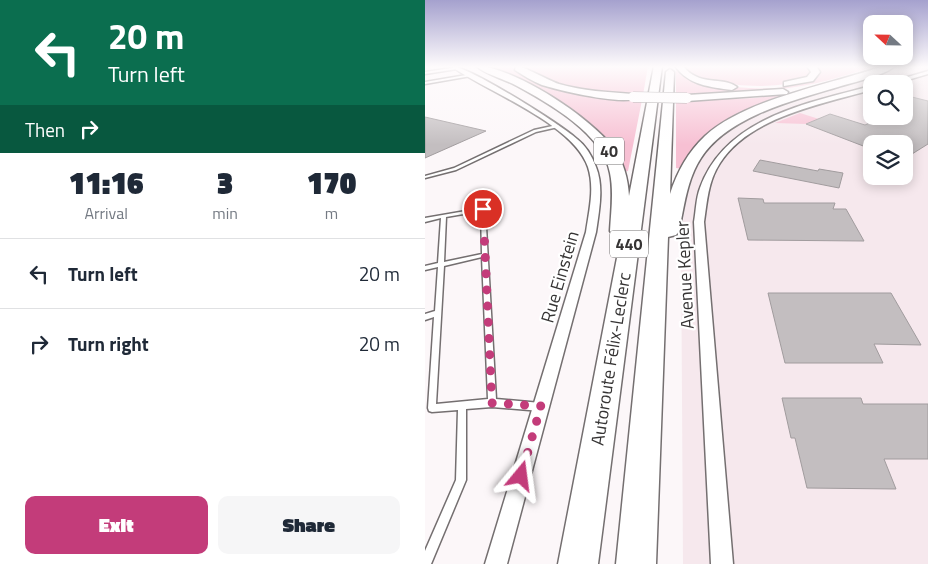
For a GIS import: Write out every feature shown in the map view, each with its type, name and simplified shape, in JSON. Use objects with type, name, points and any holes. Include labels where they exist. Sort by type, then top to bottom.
[{"type":"highway","name":"40","points":[[532,92],[585,124],[598,136],[610,153],[620,181],[620,305]]},
{"type":"highway","points":[[608,92],[633,96],[687,98],[744,96],[777,92]]},
{"type":"highway","name":"Autoroute Félix-Leclerc","points":[[578,564],[620,305],[652,92]]},
{"type":"highway","name":"Autoroute Félix-Leclerc","points":[[636,564],[669,92]]},
{"type":"highway","points":[[656,277],[684,177],[695,156],[708,139],[727,125],[748,114],[813,92]]},
{"type":"street","name":"Rue Einstein","points":[[496,564],[587,247],[597,199],[595,174],[588,155],[575,138],[508,92]]},
{"type":"street","name":"Avenue Kepler","points":[[722,564],[699,222],[700,201],[704,185],[719,157],[748,131],[784,114],[857,92]]},
{"type":"lane","points":[[425,177],[455,169],[535,132],[557,126]]},
{"type":"lane","points":[[425,220],[483,209],[492,403]]},
{"type":"lane","points":[[444,216],[431,408],[492,403],[541,406]]},
{"type":"lane","points":[[425,268],[485,255]]},
{"type":"lane","points":[[425,317],[438,313]]},
{"type":"lane","points":[[425,564],[461,480],[462,406]]},
{"type":"shaded area","points":[[541,92],[599,92],[642,100],[628,171],[624,172],[618,156],[607,139],[593,126],[565,106]]},
{"type":"shaded area","points":[[607,92],[643,92],[643,95]]},
{"type":"shaded area","points":[[676,92],[753,92],[736,94],[676,95]]},
{"type":"shaded area","points":[[822,92],[863,92],[863,125],[913,125],[913,92],[928,92],[928,564],[683,564],[681,234],[687,195],[697,165],[709,147],[724,133],[754,116]]},
{"type":"shaded area","points":[[794,93],[750,111],[682,169],[676,168],[676,101],[755,98]]},
{"type":"shaded area","points":[[800,113],[819,119],[806,124],[775,123]]},
{"type":"building","points":[[913,97],[928,101],[928,144],[913,153],[913,135],[863,135],[863,146],[806,124],[830,114],[863,125],[913,125]]},
{"type":"building","points":[[425,117],[486,131],[425,158]]},
{"type":"building","points":[[760,160],[818,171],[819,169],[843,173],[839,188],[753,171]]},
{"type":"building","points":[[738,198],[763,199],[764,203],[835,203],[833,209],[846,209],[864,241],[748,240]]},
{"type":"building","points":[[768,293],[891,293],[921,345],[874,344],[883,363],[785,363]]},
{"type":"building","points":[[782,398],[861,398],[863,404],[928,404],[928,459],[884,459],[896,489],[807,488],[795,438],[791,438]]},
{"type":"route","points":[[483,209],[492,403],[541,406],[521,476]]}]
